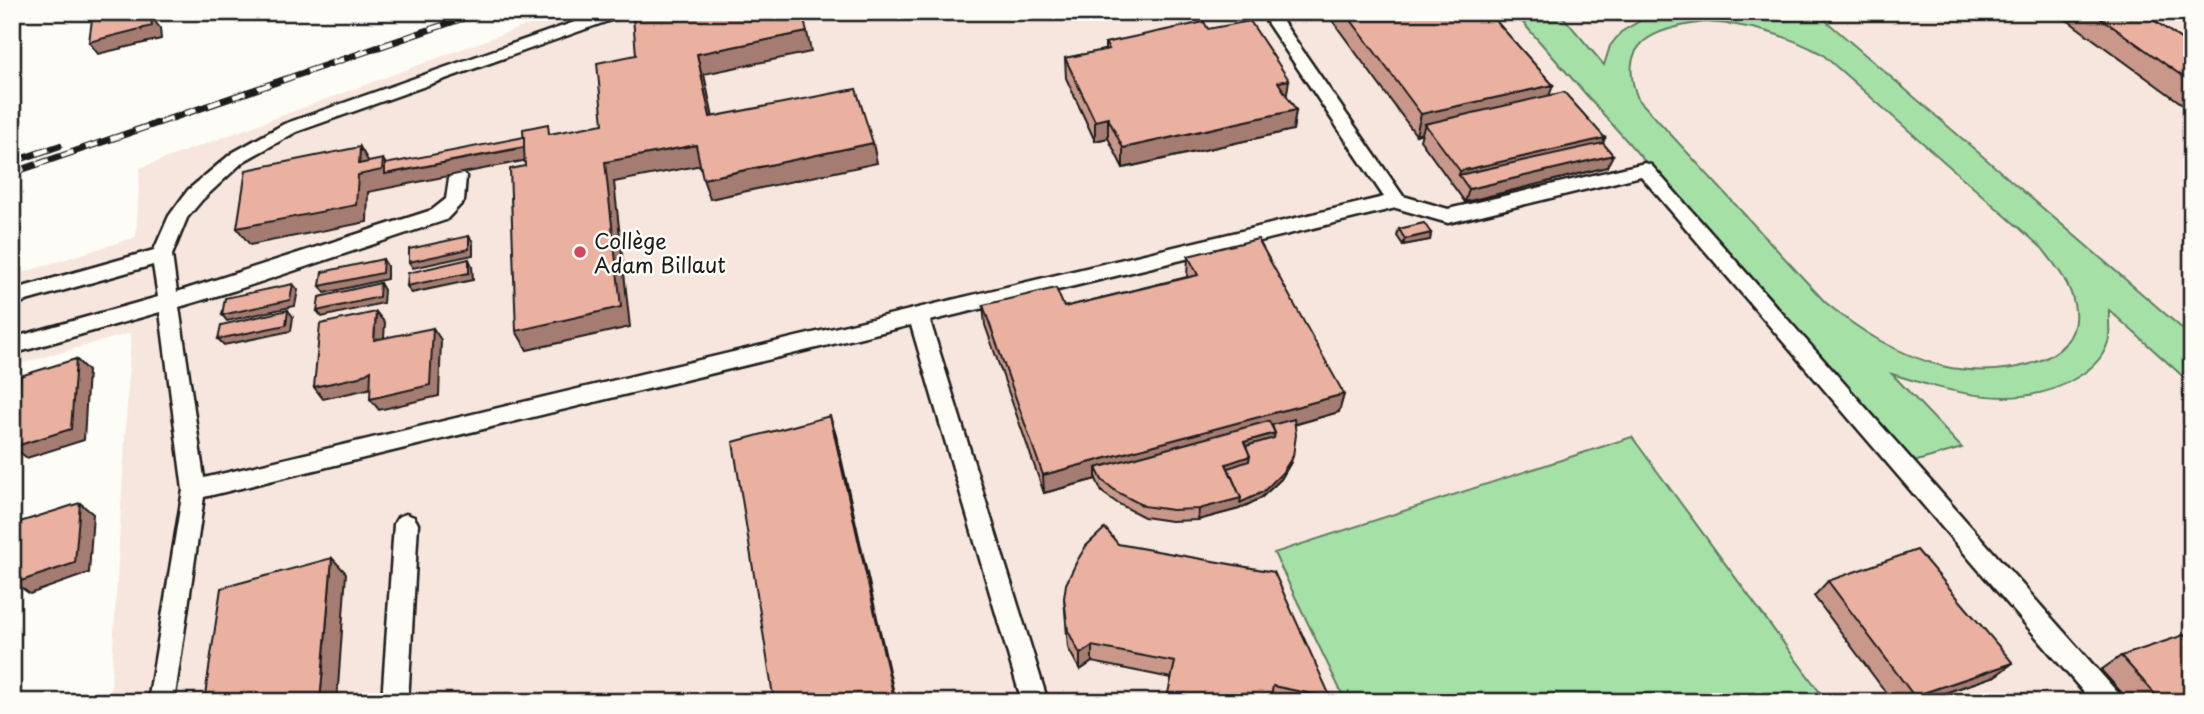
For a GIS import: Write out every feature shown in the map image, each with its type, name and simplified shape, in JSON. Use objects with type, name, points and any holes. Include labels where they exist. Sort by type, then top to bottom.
[{"type":"lane","points":[[161,702],[194,490],[162,255],[179,216],[195,195],[238,158],[262,143],[322,116],[619,12]]},
{"type":"lane","points":[[1268,12],[1396,201]]},
{"type":"lane","points":[[194,490],[919,318],[1396,201],[1448,216],[1645,169],[2109,702]]},
{"type":"lane","points":[[12,346],[229,285],[439,215],[455,201],[457,176]]},
{"type":"lane","points":[[12,298],[162,255]]},
{"type":"lane","points":[[919,318],[1035,702]]},
{"type":"lane","points":[[395,702],[406,524]]},
{"type":"shaded area","points":[[562,12],[2192,12],[2192,702],[110,702],[131,333],[12,366],[12,276],[136,237],[140,168]]},
{"type":"green space","points":[[1532,12],[1559,12],[1604,65],[1610,46],[1621,32],[1645,18],[1665,12],[1749,12],[1783,21],[1818,14],[2192,337],[2192,378],[2187,380],[2109,310],[2109,338],[2099,359],[2081,375],[2055,389],[2032,395],[1985,396],[1937,387],[1892,374],[1962,448],[1910,463],[1517,16]],"holes":[[[1705,22],[1765,31],[1822,54],[2042,248],[2066,281],[2074,304],[2074,326],[2065,344],[2050,356],[2006,369],[1961,369],[1942,366],[1895,348],[1852,323],[1825,302],[1638,99],[1632,79],[1632,63],[1636,51],[1644,41],[1671,28]]]},
{"type":"green space","points":[[1632,437],[1827,702],[1346,702],[1274,553]]},
{"type":"building","points":[[93,12],[133,12],[133,20],[151,16],[152,26],[89,42]]},
{"type":"building","points":[[658,12],[802,12],[807,32],[697,54],[710,117],[856,89],[873,143],[703,179],[696,145],[605,162],[621,307],[516,331],[510,169],[525,166],[523,129],[548,124],[549,134],[603,124],[597,63],[636,55],[633,17]]},
{"type":"building","points":[[1345,12],[1488,12],[1553,85],[1421,114]]},
{"type":"building","points":[[2092,12],[2142,12],[2192,47],[2192,83]]},
{"type":"building","points":[[1250,21],[1289,80],[1278,82],[1296,110],[1123,148],[1108,118],[1095,121],[1065,58],[1109,49],[1105,43],[1204,22],[1208,29]]},
{"type":"building","points":[[1564,92],[1605,138],[1460,171],[1425,124]]},
{"type":"building","points":[[524,137],[524,147],[385,174],[385,164]]},
{"type":"building","points":[[1603,143],[1613,155],[1469,189],[1459,175]]},
{"type":"building","points":[[360,147],[359,164],[383,159],[382,170],[358,175],[356,205],[237,228],[246,170]]},
{"type":"building","points":[[1424,223],[1431,233],[1405,239],[1399,229]]},
{"type":"building","points":[[469,236],[469,249],[409,262],[409,249]]},
{"type":"building","points":[[1258,239],[1344,394],[1043,475],[983,305],[1056,288],[1064,307],[1198,275],[1188,256]]},
{"type":"building","points":[[383,259],[382,273],[320,286],[322,272]]},
{"type":"building","points":[[469,259],[469,273],[407,286],[408,273]]},
{"type":"building","points":[[380,283],[379,297],[317,311],[319,297]]},
{"type":"building","points":[[293,284],[290,300],[222,315],[225,298]]},
{"type":"building","points":[[288,310],[286,325],[218,339],[221,325]]},
{"type":"building","points":[[376,312],[374,340],[433,328],[430,385],[370,399],[371,370],[359,377],[314,387],[320,324]]},
{"type":"building","points":[[76,359],[71,429],[13,447],[20,376]]},
{"type":"building","points":[[830,416],[895,702],[774,702],[733,442]]},
{"type":"building","points":[[1294,419],[1296,435],[1293,456],[1282,473],[1263,492],[1240,503],[1241,498],[1228,468],[1249,461],[1246,446],[1274,438],[1272,425]]},
{"type":"building","points":[[1269,421],[1275,433],[1244,442],[1250,456],[1226,464],[1241,498],[1199,509],[1172,510],[1144,506],[1117,492],[1102,480],[1096,468]]},
{"type":"building","points":[[80,503],[75,563],[15,583],[20,522]]},
{"type":"building","points":[[1105,528],[1118,544],[1274,572],[1331,698],[1273,686],[1270,702],[1166,702],[1175,662],[1092,646],[1080,654],[1068,631],[1064,598],[1066,584],[1086,546]]},
{"type":"building","points":[[1917,550],[2013,663],[1914,696],[1828,581]]},
{"type":"building","points":[[332,558],[320,702],[204,702],[221,588]]},
{"type":"building","points":[[2184,635],[2192,643],[2192,702],[2162,702],[2121,656]]},
{"type":"railway","points":[[12,173],[481,12]]},
{"type":"railway","points":[[12,162],[59,146]]},
{"type":"place","name":"Collège Adam Billaut","points":[[580,252]]}]
